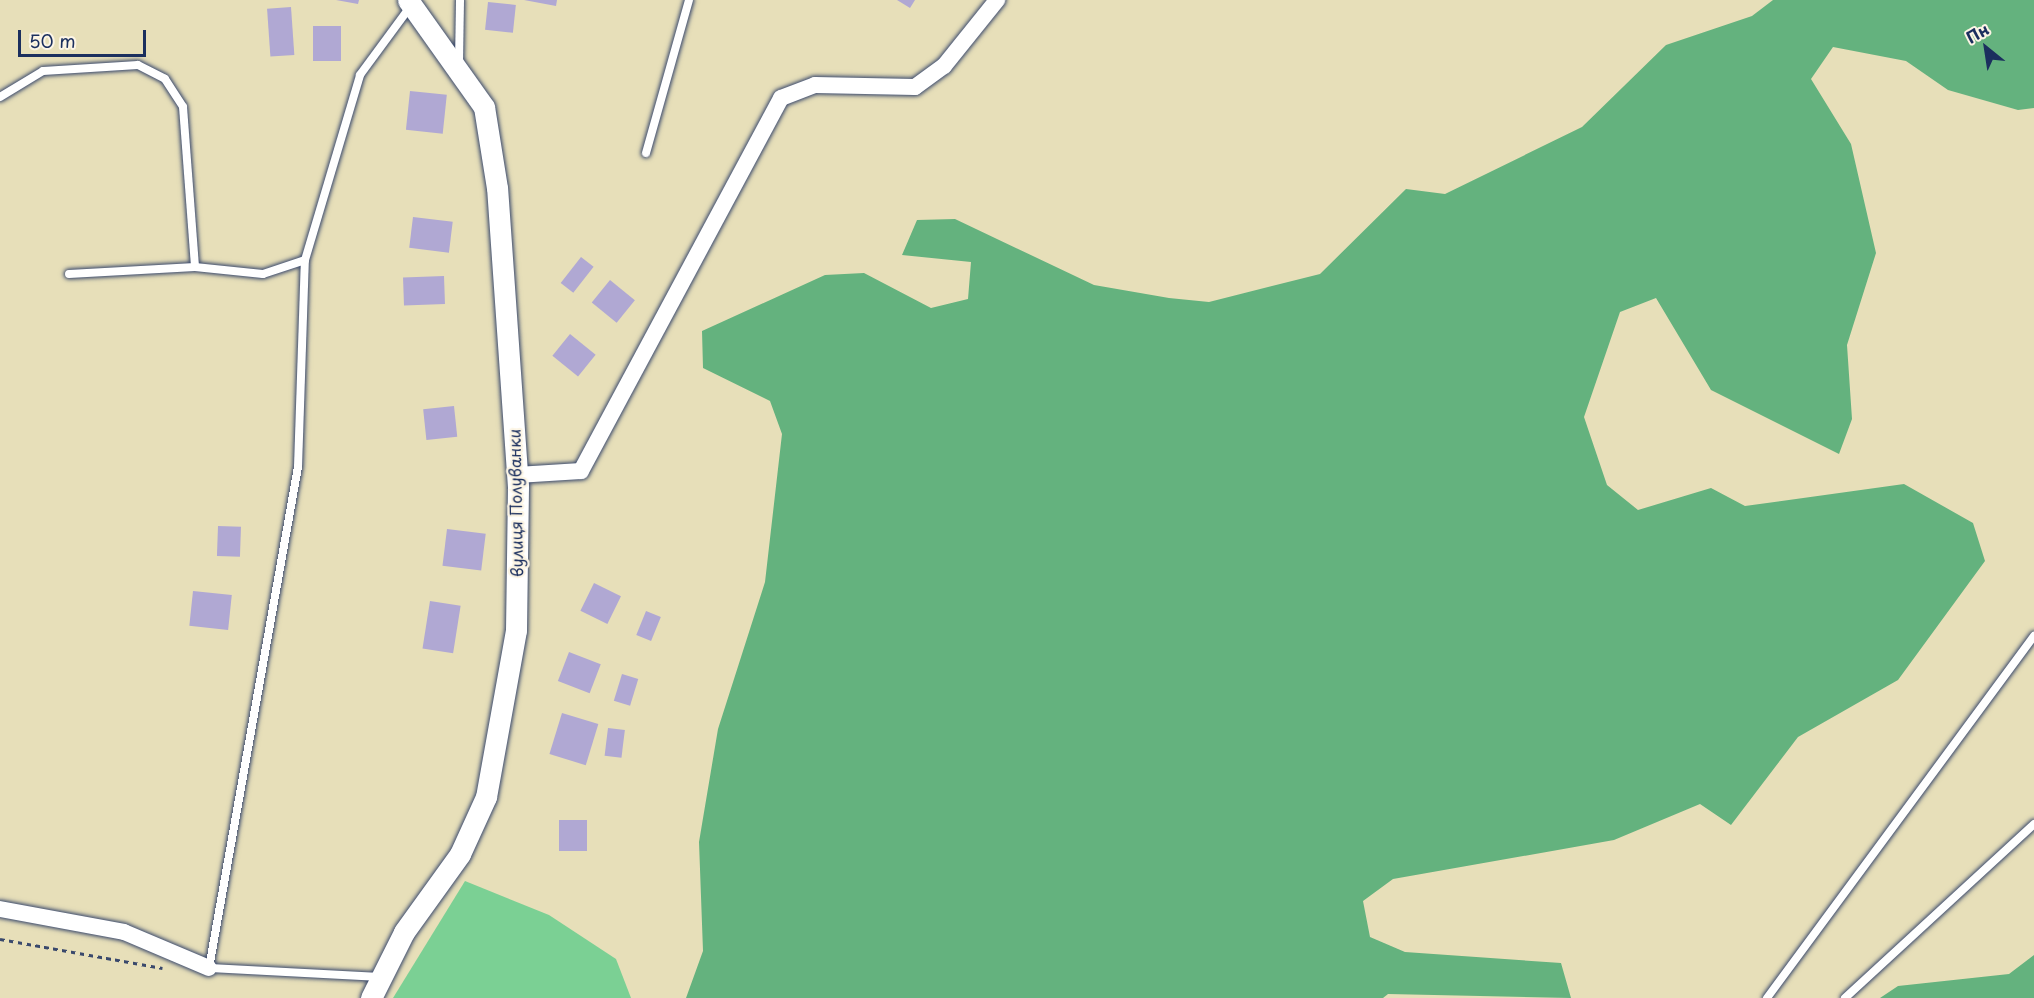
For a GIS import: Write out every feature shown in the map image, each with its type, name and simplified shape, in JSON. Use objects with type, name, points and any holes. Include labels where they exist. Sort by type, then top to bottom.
[{"type":"street","points":[[517,475],[581,471],[781,98],[815,85],[915,87],[944,66],[997,0]]},
{"type":"street","name":"вулиця Полуванки","points":[[371,998],[404,932],[460,854],[486,797],[516,630],[517,475],[497,188],[484,107],[459,64],[412,2]]},
{"type":"street","points":[[0,909],[124,932],[209,968]]},
{"type":"lane","points":[[459,64],[460,0]]},
{"type":"lane","points":[[646,153],[689,0]]},
{"type":"lane","points":[[382,977],[209,968],[298,467],[304,260],[360,75],[412,2]]},
{"type":"lane","points":[[0,97],[15,83],[54,70],[138,65],[165,79],[183,107],[195,267]]},
{"type":"lane","points":[[69,274],[195,267],[262,274],[304,260]]},
{"type":"lane","points":[[1767,998],[2034,636]]},
{"type":"lane","points":[[1845,998],[2034,824]]},
{"type":"path","points":[[0,939],[174,970]]},
{"type":"green space","points":[[1773,0],[2034,0],[2034,108],[2018,110],[1948,90],[1906,61],[1833,47],[1811,79],[1851,144],[1876,253],[1847,345],[1852,419],[1839,454],[1711,390],[1656,298],[1620,312],[1584,417],[1607,485],[1638,510],[1711,488],[1745,506],[1904,484],[1973,523],[1985,561],[1898,680],[1798,737],[1731,825],[1700,804],[1614,840],[1393,879],[1363,901],[1370,937],[1405,952],[1561,963],[1571,998],[1388,994],[1383,998],[686,998],[703,951],[699,842],[718,729],[765,582],[782,434],[770,401],[703,368],[702,331],[825,275],[864,273],[931,308],[968,299],[971,262],[902,255],[917,220],[955,219],[1094,285],[1169,298],[1209,302],[1320,274],[1406,189],[1445,194],[1582,127],[1666,45],[1752,16]]},
{"type":"green space","points":[[465,881],[549,915],[616,959],[631,998],[393,998]]},
{"type":"green space","points":[[2034,955],[2034,998],[1880,998],[1898,986],[2009,974]]},
{"type":"building","points":[[336,0],[359,0],[358,4]]},
{"type":"building","points":[[524,0],[557,0],[556,6]]},
{"type":"building","points":[[897,0],[915,0],[910,8]]},
{"type":"building","points":[[488,2],[516,5],[513,33],[485,30]]},
{"type":"building","points":[[291,7],[294,55],[270,57],[267,9]]},
{"type":"building","points":[[313,26],[341,26],[341,61],[313,61]]},
{"type":"building","points":[[410,91],[447,95],[443,134],[406,130]]},
{"type":"building","points":[[413,217],[453,222],[449,253],[409,248]]},
{"type":"building","points":[[581,257],[594,267],[573,293],[561,283]]},
{"type":"building","points":[[444,276],[445,304],[404,305],[403,277]]},
{"type":"building","points":[[610,280],[635,300],[617,323],[592,303]]},
{"type":"building","points":[[570,334],[596,355],[578,377],[552,356]]},
{"type":"building","points":[[454,406],[457,437],[426,440],[423,409]]},
{"type":"building","points":[[218,526],[241,527],[240,557],[217,556]]},
{"type":"building","points":[[447,529],[486,534],[481,570],[442,566]]},
{"type":"building","points":[[594,583],[621,596],[607,624],[580,611]]},
{"type":"building","points":[[193,591],[232,595],[228,630],[189,626]]},
{"type":"building","points":[[430,601],[461,606],[453,653],[422,648]]},
{"type":"building","points":[[646,611],[661,617],[651,641],[636,635]]},
{"type":"building","points":[[569,652],[601,664],[590,693],[558,681]]},
{"type":"building","points":[[622,674],[638,679],[630,706],[614,701]]},
{"type":"building","points":[[562,713],[598,724],[586,765],[549,754]]},
{"type":"building","points":[[608,728],[625,730],[621,758],[605,756]]},
{"type":"building","points":[[559,820],[587,820],[587,851],[559,851]]}]
